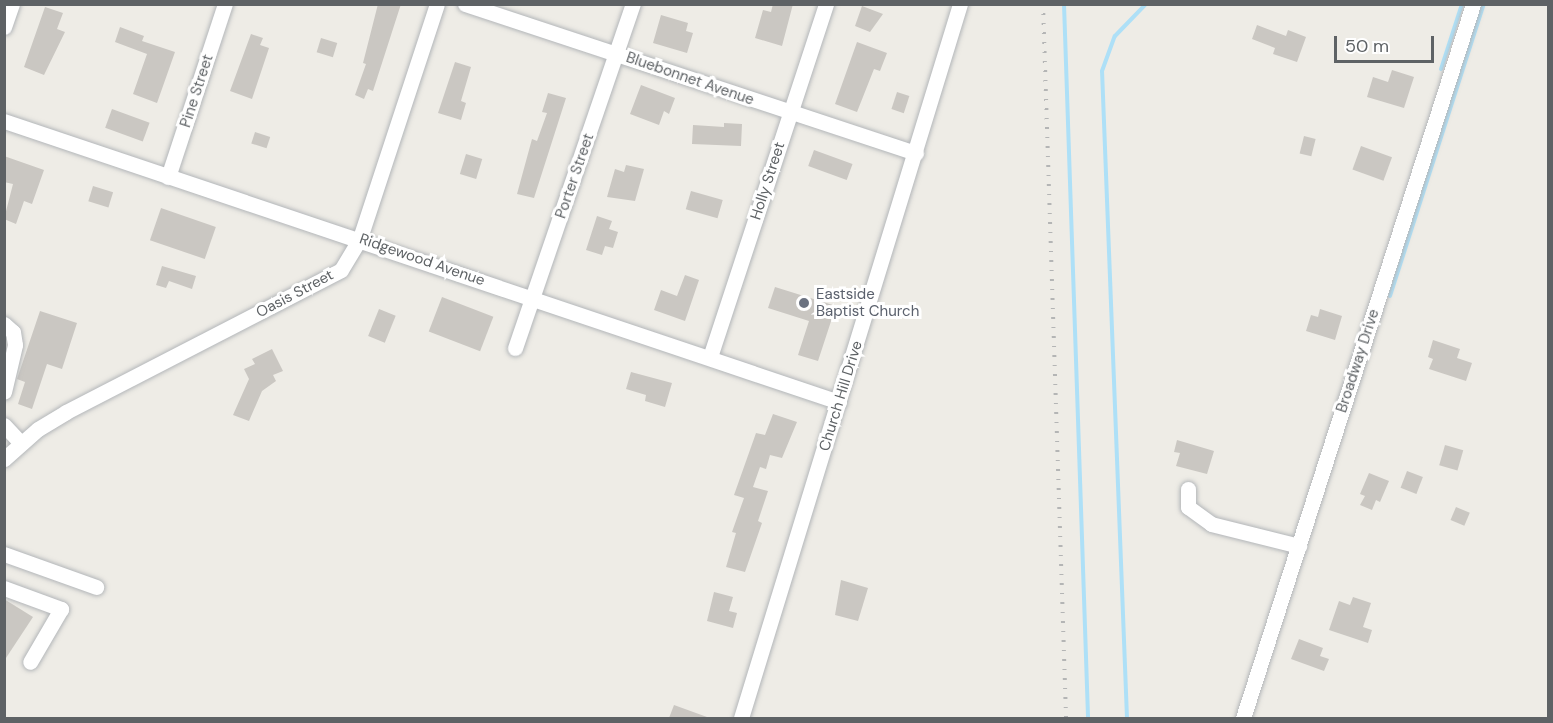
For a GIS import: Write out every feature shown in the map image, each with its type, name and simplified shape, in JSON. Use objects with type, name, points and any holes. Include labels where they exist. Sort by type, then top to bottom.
[{"type":"street","points":[[4,27],[12,4]]},
{"type":"street","name":"Pine Street","points":[[168,177],[225,4]]},
{"type":"street","name":"Oasis Street","points":[[4,459],[20,442],[66,412],[330,277],[351,259],[360,238],[436,4]]},
{"type":"street","name":"Bluebonnet Avenue","points":[[465,4],[916,153]]},
{"type":"street","name":"Porter Street","points":[[516,348],[633,4]]},
{"type":"street","name":"Holly Street","points":[[710,357],[826,4]]},
{"type":"street","name":"Church Hill Drive","points":[[741,718],[960,4]]},
{"type":"street","name":"Broadway Drive","points":[[1243,718],[1473,4]]},
{"type":"street","name":"Ridgewood Avenue","points":[[4,121],[168,177],[360,238],[839,402]]},
{"type":"street","points":[[4,324],[13,332],[15,345],[4,392]]},
{"type":"street","points":[[4,425],[20,442]]},
{"type":"street","points":[[1188,489],[1188,507],[1211,524],[1299,546]]},
{"type":"street","points":[[4,554],[96,586]]},
{"type":"street","points":[[4,588],[61,609],[30,662]]},
{"type":"building","points":[[378,4],[401,4],[373,91],[368,89],[364,99],[355,95],[366,64],[363,63]]},
{"type":"building","points":[[773,4],[793,4],[782,46],[755,38],[763,10],[771,12]]},
{"type":"building","points":[[862,6],[883,14],[870,32],[855,26]]},
{"type":"building","points":[[45,7],[63,13],[57,29],[65,32],[44,75],[24,67]]},
{"type":"building","points":[[661,15],[688,23],[686,31],[693,33],[687,53],[653,43]]},
{"type":"building","points":[[1257,25],[1286,36],[1288,30],[1306,37],[1297,62],[1273,54],[1275,48],[1252,39]]},
{"type":"building","points":[[120,27],[144,36],[142,41],[175,52],[157,103],[133,94],[147,54],[115,42]]},
{"type":"building","points":[[251,34],[263,38],[260,45],[269,48],[252,99],[230,91]]},
{"type":"building","points":[[321,38],[337,43],[333,57],[317,52]]},
{"type":"building","points":[[857,42],[887,53],[880,71],[874,69],[857,112],[835,104]]},
{"type":"building","points":[[455,62],[471,67],[461,101],[466,103],[461,120],[438,113]]},
{"type":"building","points":[[1392,70],[1414,77],[1404,108],[1367,97],[1373,77],[1388,82]]},
{"type":"building","points":[[641,85],[675,98],[669,114],[664,111],[659,125],[630,114]]},
{"type":"building","points":[[897,92],[909,96],[904,113],[891,109]]},
{"type":"building","points":[[548,93],[566,98],[534,198],[517,194],[532,139],[537,141],[547,113],[542,112]]},
{"type":"building","points":[[112,109],[150,123],[143,141],[105,128]]},
{"type":"building","points":[[724,123],[742,124],[741,146],[692,144],[693,125],[724,127]]},
{"type":"building","points":[[255,132],[270,137],[267,148],[251,143]]},
{"type":"building","points":[[1304,136],[1316,139],[1311,156],[1300,153]]},
{"type":"building","points":[[1361,146],[1392,157],[1383,181],[1352,169]]},
{"type":"building","points":[[814,150],[853,164],[847,180],[808,166]]},
{"type":"building","points":[[466,154],[482,159],[476,179],[460,174]]},
{"type":"building","points":[[4,156],[44,170],[32,204],[24,201],[16,224],[4,219],[13,184],[4,182]]},
{"type":"building","points":[[626,165],[644,169],[635,201],[607,197],[615,169],[624,172]]},
{"type":"building","points":[[93,186],[113,192],[108,207],[88,201]]},
{"type":"building","points":[[691,191],[723,200],[717,218],[686,209]]},
{"type":"building","points":[[161,208],[216,227],[205,259],[150,240]]},
{"type":"building","points":[[597,216],[612,221],[609,229],[618,232],[613,248],[605,246],[602,255],[586,250]]},
{"type":"building","points":[[162,266],[196,276],[192,289],[169,281],[166,288],[156,285]]},
{"type":"building","points":[[685,275],[699,280],[685,321],[654,310],[661,290],[677,296]]},
{"type":"building","points":[[775,287],[836,306],[818,361],[798,355],[809,321],[768,308]]},
{"type":"building","points":[[442,297],[493,317],[480,351],[429,332]]},
{"type":"building","points":[[379,309],[396,316],[385,343],[368,336]]},
{"type":"building","points":[[1320,309],[1342,316],[1335,340],[1306,331],[1311,315],[1318,317]]},
{"type":"building","points":[[40,311],[77,323],[62,369],[47,364],[32,409],[18,404],[25,382],[17,379]]},
{"type":"building","points":[[1433,340],[1460,349],[1457,358],[1472,363],[1466,381],[1429,369],[1433,359],[1428,357]]},
{"type":"building","points":[[272,349],[283,371],[273,375],[276,381],[262,391],[249,421],[233,415],[249,379],[244,369],[255,364],[252,359]]},
{"type":"building","points":[[631,372],[672,383],[665,407],[645,401],[646,395],[626,389]]},
{"type":"building","points":[[773,414],[797,422],[782,458],[770,455],[766,469],[760,467],[753,487],[768,491],[758,521],[762,523],[745,572],[726,567],[736,533],[732,532],[744,498],[734,495],[756,433],[765,435]]},
{"type":"building","points":[[1177,440],[1214,451],[1207,474],[1176,466],[1180,453],[1174,452]]},
{"type":"building","points":[[1445,445],[1463,450],[1457,470],[1439,465]]},
{"type":"building","points":[[1407,471],[1423,477],[1416,494],[1401,488]]},
{"type":"building","points":[[1369,473],[1389,481],[1380,502],[1376,500],[1372,510],[1360,505],[1365,496],[1360,494]]},
{"type":"building","points":[[1456,507],[1470,513],[1464,526],[1451,520]]},
{"type":"building","points":[[841,580],[868,588],[858,621],[835,615]]},
{"type":"building","points":[[714,592],[733,597],[729,611],[737,613],[733,628],[707,621]]},
{"type":"building","points":[[1353,597],[1371,603],[1363,627],[1372,630],[1368,643],[1329,630],[1339,601],[1350,605]]},
{"type":"building","points":[[4,599],[33,617],[4,661]]},
{"type":"building","points":[[1299,639],[1323,648],[1320,656],[1329,659],[1324,671],[1291,659]]},
{"type":"building","points":[[674,705],[707,717],[669,718]]},
{"type":"waterway","points":[[1064,4],[1088,718]]},
{"type":"waterway","points":[[1127,718],[1102,71],[1115,36],[1146,4]]},
{"type":"waterway","points":[[1441,69],[1462,4]]},
{"type":"waterway","points":[[1390,296],[1484,4]]},
{"type":"railway","points":[[1043,4],[1066,718]]},
{"type":"place","name":"Eastside Baptist Church","points":[[804,303]]}]
